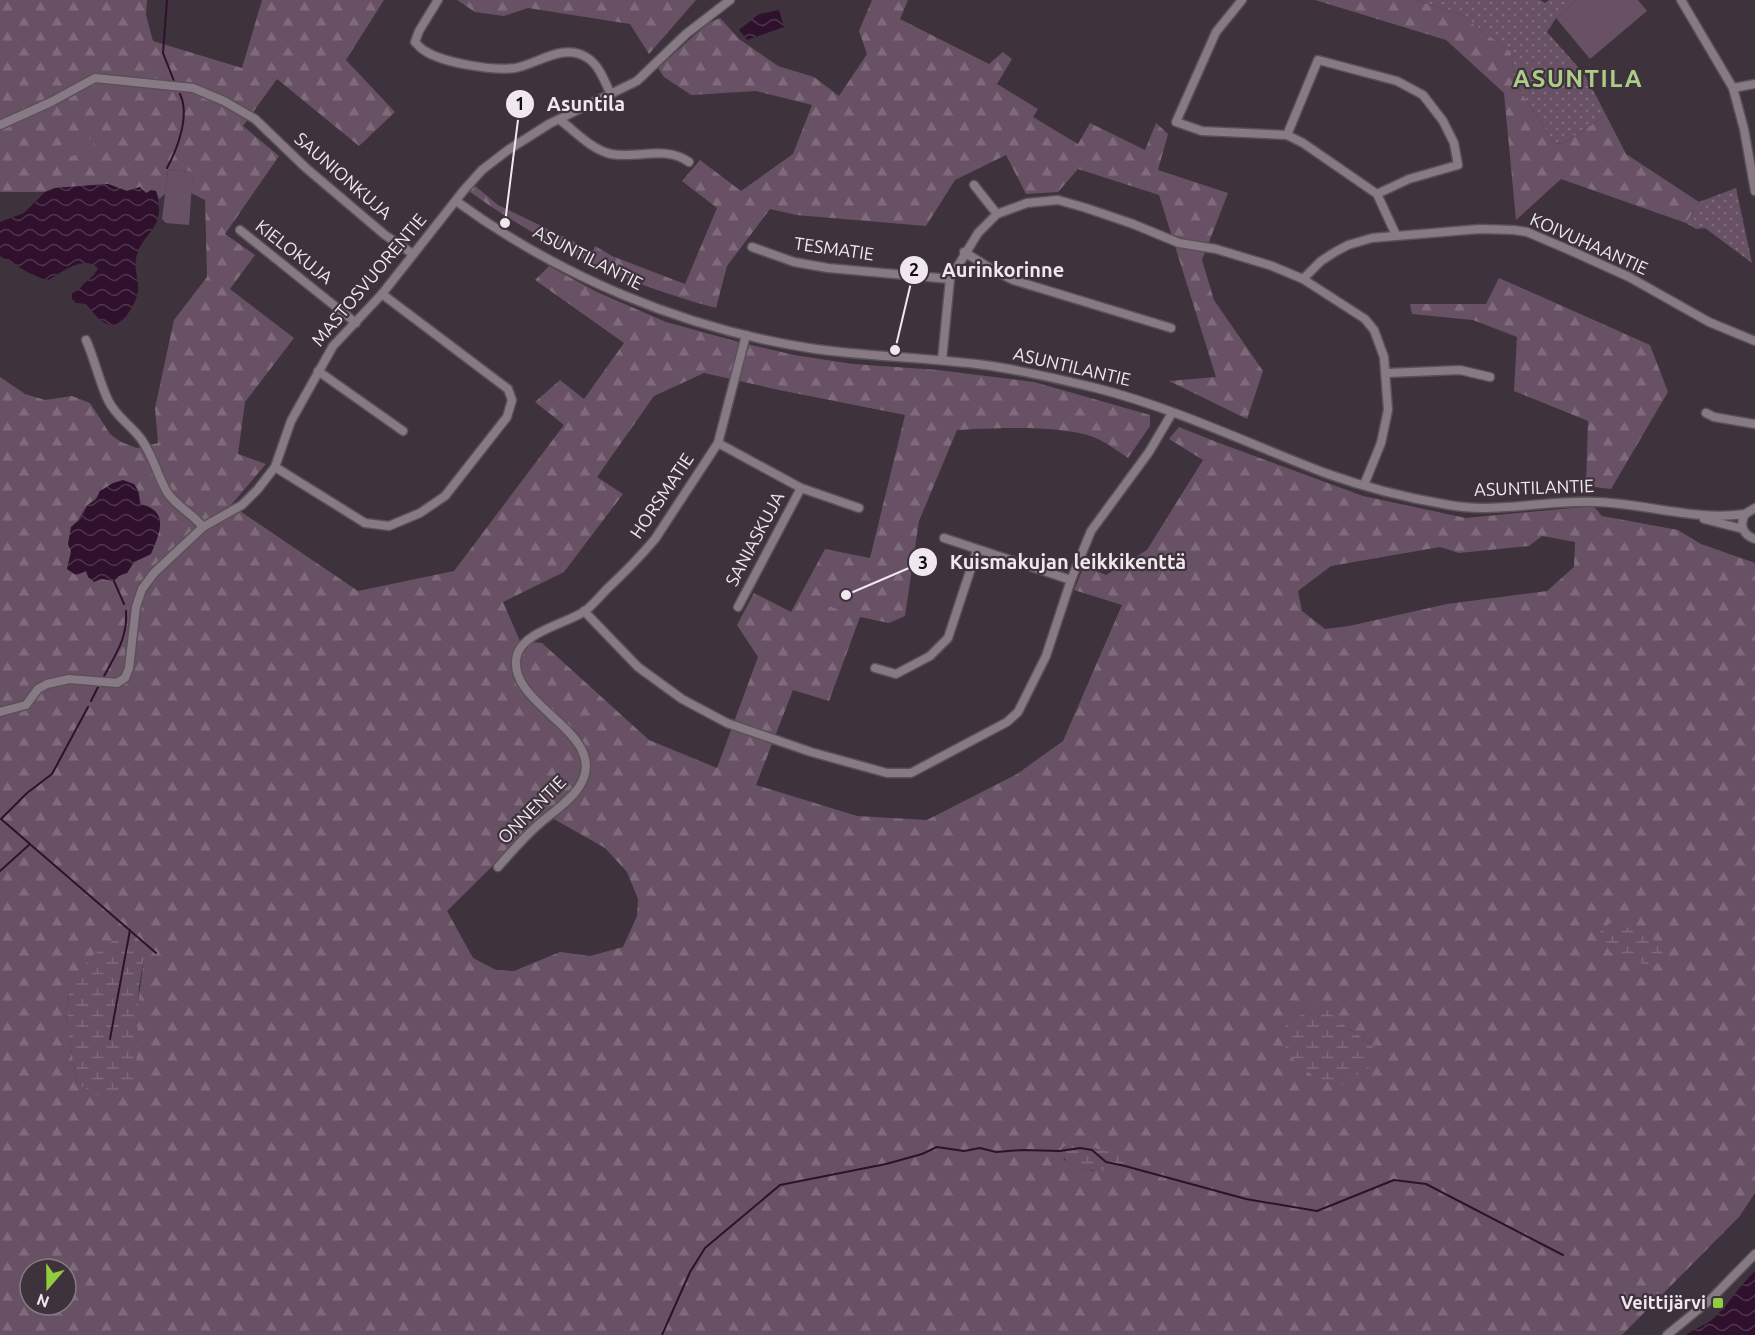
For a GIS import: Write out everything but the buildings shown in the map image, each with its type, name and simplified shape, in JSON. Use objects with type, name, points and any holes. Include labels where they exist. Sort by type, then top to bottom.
[{"type":"street","points":[[438,0],[415,42],[424,51],[439,57],[490,69],[517,68],[567,51],[586,57],[600,72],[611,95]]},
{"type":"street","name":"MASTOSVUORENTIE","points":[[0,712],[26,705],[38,689],[47,684],[69,679],[117,683],[125,678],[129,668],[136,608],[142,589],[154,573],[203,527],[242,505],[258,489],[275,467],[291,421],[333,346],[382,294],[473,180],[491,164],[549,124],[638,81],[686,34],[730,0]]},
{"type":"street","points":[[1242,0],[1213,38],[1176,122],[1202,131],[1287,135],[1323,155],[1377,194],[1396,235]]},
{"type":"street","points":[[1683,1],[1733,88],[1744,129],[1755,192]]},
{"type":"street","points":[[1287,135],[1318,60],[1397,81],[1423,95],[1443,121],[1454,142],[1458,165],[1409,179],[1377,194]]},
{"type":"street","name":"SAUNIONKUJA","points":[[0,124],[51,102],[95,78],[193,87],[255,119],[306,168],[385,235],[413,255]]},
{"type":"street","points":[[1733,88],[1755,84]]},
{"type":"street","points":[[560,120],[602,151],[613,154],[671,153],[689,162]]},
{"type":"street","points":[[974,185],[997,214]]},
{"type":"street","points":[[942,360],[950,279],[964,252],[978,233],[997,214],[1027,203],[1058,200],[1179,243],[1216,249],[1251,259],[1303,279],[1365,319],[1374,330],[1384,357],[1388,410],[1381,443],[1364,485]]},
{"type":"street","name":"ASUNTILANTIE","points":[[456,201],[506,234],[587,280],[640,302],[746,335],[831,351],[942,360],[1025,371],[1138,399],[1329,474],[1412,498],[1454,506],[1484,508],[1593,501],[1696,515],[1743,529]]},
{"type":"street","name":"KOIVUHAANTIE","points":[[1303,279],[1322,261],[1348,245],[1372,238],[1503,228],[1527,232],[1629,276],[1709,322],[1755,341]]},
{"type":"street","name":"KIELOKUJA","points":[[240,231],[356,323]]},
{"type":"street","name":"TESMATIE","points":[[752,247],[794,262],[828,268],[950,279]]},
{"type":"street","points":[[964,252],[1013,280],[1171,328]]},
{"type":"street","points":[[275,467],[365,523],[390,526],[420,513],[445,496],[507,417],[512,400],[508,389],[382,294]]},
{"type":"street","name":"HORSMATIE","points":[[542,631],[584,611],[644,553],[655,539],[717,443],[746,335]]},
{"type":"street","points":[[86,340],[95,358],[108,401],[123,421],[139,435],[168,494],[196,517],[203,527]]},
{"type":"street","points":[[1387,373],[1460,370],[1491,377]]},
{"type":"street","points":[[318,371],[403,431]]},
{"type":"street","points":[[584,611],[638,667],[682,699],[727,723],[811,752],[887,773],[911,773],[1007,722],[1018,712],[1046,656],[1071,580],[1091,531],[1149,452],[1172,413]]},
{"type":"street","points":[[1706,413],[1714,417],[1755,424]]},
{"type":"street","points":[[717,443],[801,488],[859,508]]},
{"type":"street","name":"SANIASKUJA","points":[[738,607],[801,488]]},
{"type":"street","points":[[1755,508],[1745,514],[1742,521],[1743,529],[1748,536],[1755,539]]},
{"type":"street","name":"ASUNTILANTIE","points":[[1696,515],[1745,514]]},
{"type":"street","points":[[944,538],[1071,580]]},
{"type":"street","points":[[875,668],[896,674],[930,656],[948,638],[976,550]]},
{"type":"street","name":"ONNENTIE","points":[[498,867],[536,827],[578,789],[585,776],[584,757],[574,736],[530,696],[516,672],[518,652],[531,638],[542,631]]},
{"type":"street","points":[[1667,1335],[1711,1299],[1755,1254]]},
{"type":"green space","points":[[0,0],[147,0],[146,15],[153,41],[242,68],[262,0],[384,0],[346,60],[395,112],[359,146],[277,79],[243,126],[279,156],[225,234],[255,255],[230,289],[294,338],[245,402],[238,454],[266,464],[231,505],[358,591],[454,571],[564,425],[535,402],[560,380],[584,399],[624,343],[535,280],[549,266],[597,292],[666,322],[735,341],[794,355],[853,364],[938,370],[1034,382],[1150,415],[1150,426],[1128,458],[1100,440],[1070,431],[1031,428],[957,430],[919,521],[905,616],[889,623],[860,617],[829,701],[793,690],[756,785],[857,816],[927,820],[1017,774],[1063,741],[1122,605],[1074,590],[1084,566],[1106,575],[1147,550],[1203,460],[1169,439],[1179,427],[1363,496],[1466,518],[1593,506],[1602,516],[1678,530],[1701,544],[1755,563],[1755,1193],[1739,1217],[1622,1335],[0,1335],[0,377],[25,394],[45,400],[72,396],[90,403],[110,434],[121,442],[137,448],[158,443],[155,408],[174,320],[207,277],[205,200],[191,193],[193,172],[168,170],[165,194],[159,199],[156,191],[146,193],[140,187],[127,191],[108,184],[55,188],[45,192],[0,192]],"holes":[[[704,373],[905,415],[870,558],[825,549],[791,612],[754,593],[737,625],[758,657],[717,768],[649,740],[542,643],[520,641],[503,602],[564,572],[623,494],[597,477],[654,396]],[[138,490],[151,554],[134,562],[127,573],[101,579],[86,571],[76,575],[67,569],[71,552],[71,527],[100,491]],[[1542,536],[1575,542],[1574,567],[1547,591],[1447,604],[1349,626],[1325,629],[1302,611],[1298,591],[1331,566],[1440,547],[1459,553],[1529,546]],[[545,814],[605,848],[627,872],[638,899],[637,916],[623,947],[590,956],[560,952],[514,971],[496,970],[473,958],[447,911]],[[144,959],[126,1094],[77,1083],[67,1027],[69,986]],[[1308,1007],[1346,1027],[1373,1045],[1297,1018]],[[1083,1145],[1097,1150],[1094,1171],[1079,1168],[1063,1159]]]},
{"type":"green space","points":[[457,0],[696,0],[649,54],[630,24],[528,8],[504,16],[475,12]]},
{"type":"green space","points":[[872,0],[908,0],[900,19],[989,64],[1003,52],[1012,59],[997,84],[1038,109],[1033,117],[1078,144],[1090,123],[1145,150],[1156,123],[1168,134],[1158,170],[1228,193],[1202,260],[1214,300],[1263,371],[1247,419],[1169,381],[1216,377],[1159,195],[1078,169],[1058,192],[1026,194],[1006,155],[955,180],[926,226],[796,215],[770,209],[727,266],[716,308],[650,287],[587,261],[528,230],[470,192],[474,185],[498,205],[593,251],[595,246],[612,256],[685,284],[717,208],[682,181],[700,160],[741,191],[793,154],[812,105],[756,91],[691,95],[664,77],[658,68],[708,23],[720,18],[739,39],[778,66],[814,77],[839,96],[867,54],[859,31]]},
{"type":"green space","points":[[1315,0],[1416,0],[1460,14],[1511,52],[1515,83],[1555,144],[1564,143],[1606,115],[1626,154],[1699,202],[1686,223],[1561,179],[1516,220],[1504,93],[1446,40]]},
{"type":"green space","points":[[1416,0],[1540,0],[1545,3],[1549,0],[1577,0],[1556,18],[1547,32],[1585,75],[1606,115],[1564,143],[1555,144],[1515,83],[1511,52],[1460,14]]},
{"type":"green space","points":[[1577,0],[1638,0],[1647,11],[1590,59],[1556,18]]},
{"type":"green space","points":[[92,138],[95,150],[60,159],[57,146]]},
{"type":"green space","points":[[168,170],[193,172],[189,225],[166,223],[162,219]]},
{"type":"green space","points":[[1736,188],[1752,263],[1705,228],[1696,229],[1686,223],[1699,202]]},
{"type":"green space","points":[[1499,278],[1650,345],[1668,392],[1611,489],[1586,486],[1588,421],[1514,391],[1517,337],[1473,320],[1412,314],[1410,304],[1486,304]]},
{"type":"green space","points":[[843,575],[864,584],[847,613],[829,606]]},
{"type":"green space","points":[[1610,923],[1634,929],[1660,943],[1664,958],[1652,967],[1610,952],[1600,932]]},
{"type":"green space","points":[[119,936],[135,943],[144,959],[139,986],[136,1074],[126,1094],[113,1092],[96,1095],[77,1083],[67,1027],[69,986],[92,956]]},
{"type":"green space","points":[[1322,1005],[1346,1027],[1373,1045],[1370,1067],[1340,1086],[1313,1076],[1286,1053],[1284,1027],[1308,1007]]},
{"type":"green space","points":[[1083,1145],[1119,1154],[1129,1160],[1122,1169],[1087,1170],[1071,1164],[1060,1151],[1064,1146]]},
{"type":"water","points":[[779,10],[784,27],[747,40],[739,30],[759,14]]},
{"type":"water","points":[[108,184],[127,191],[140,187],[146,193],[151,190],[156,191],[159,204],[156,223],[143,242],[136,259],[137,296],[124,319],[115,325],[103,322],[86,304],[76,303],[72,299],[72,293],[79,290],[98,268],[92,264],[73,266],[48,280],[0,256],[0,222],[24,213],[45,192],[55,188]]},
{"type":"water","points":[[123,480],[134,484],[138,490],[140,504],[149,507],[159,517],[157,538],[151,554],[134,562],[127,573],[114,581],[101,579],[94,582],[88,577],[86,571],[76,575],[67,569],[71,552],[68,544],[71,527],[81,519],[87,506],[96,500],[100,491]]},
{"type":"water","name":"Veittijärvi","points":[[1755,1271],[1755,1335],[1686,1335],[1714,1318]]},
{"type":"waterway","points":[[167,0],[163,53],[174,81]]},
{"type":"waterway","points":[[167,168],[179,141],[183,121],[183,102],[180,94]]},
{"type":"waterway","points":[[114,581],[124,604]]},
{"type":"waterway","points":[[103,678],[123,638],[126,611]]},
{"type":"waterway","points":[[91,701],[99,685]]},
{"type":"waterway","points":[[0,871],[30,844],[1,819],[27,793],[52,774],[88,707]]},
{"type":"waterway","points":[[31,845],[156,953]]},
{"type":"waterway","points":[[110,1039],[130,930]]},
{"type":"waterway","points":[[662,1335],[690,1272],[705,1248],[780,1185],[886,1164],[922,1154],[937,1147],[964,1151],[980,1148],[996,1152],[1060,1151],[1080,1148],[1092,1150],[1106,1162],[1246,1199],[1317,1211],[1394,1180],[1426,1184],[1563,1255]]},
{"type":"place","name":"Asuntila","points":[[505,223]]},
{"type":"place","name":"Aurinkorinne","points":[[895,350]]},
{"type":"place","name":"Kuismakujan leikkikenttä","points":[[846,595]]},
{"type":"place","name":"Veittijärvi","points":[[1718,1303]]},
{"type":"district","name":"ASUNTILA","points":[[1578,79]]}]
